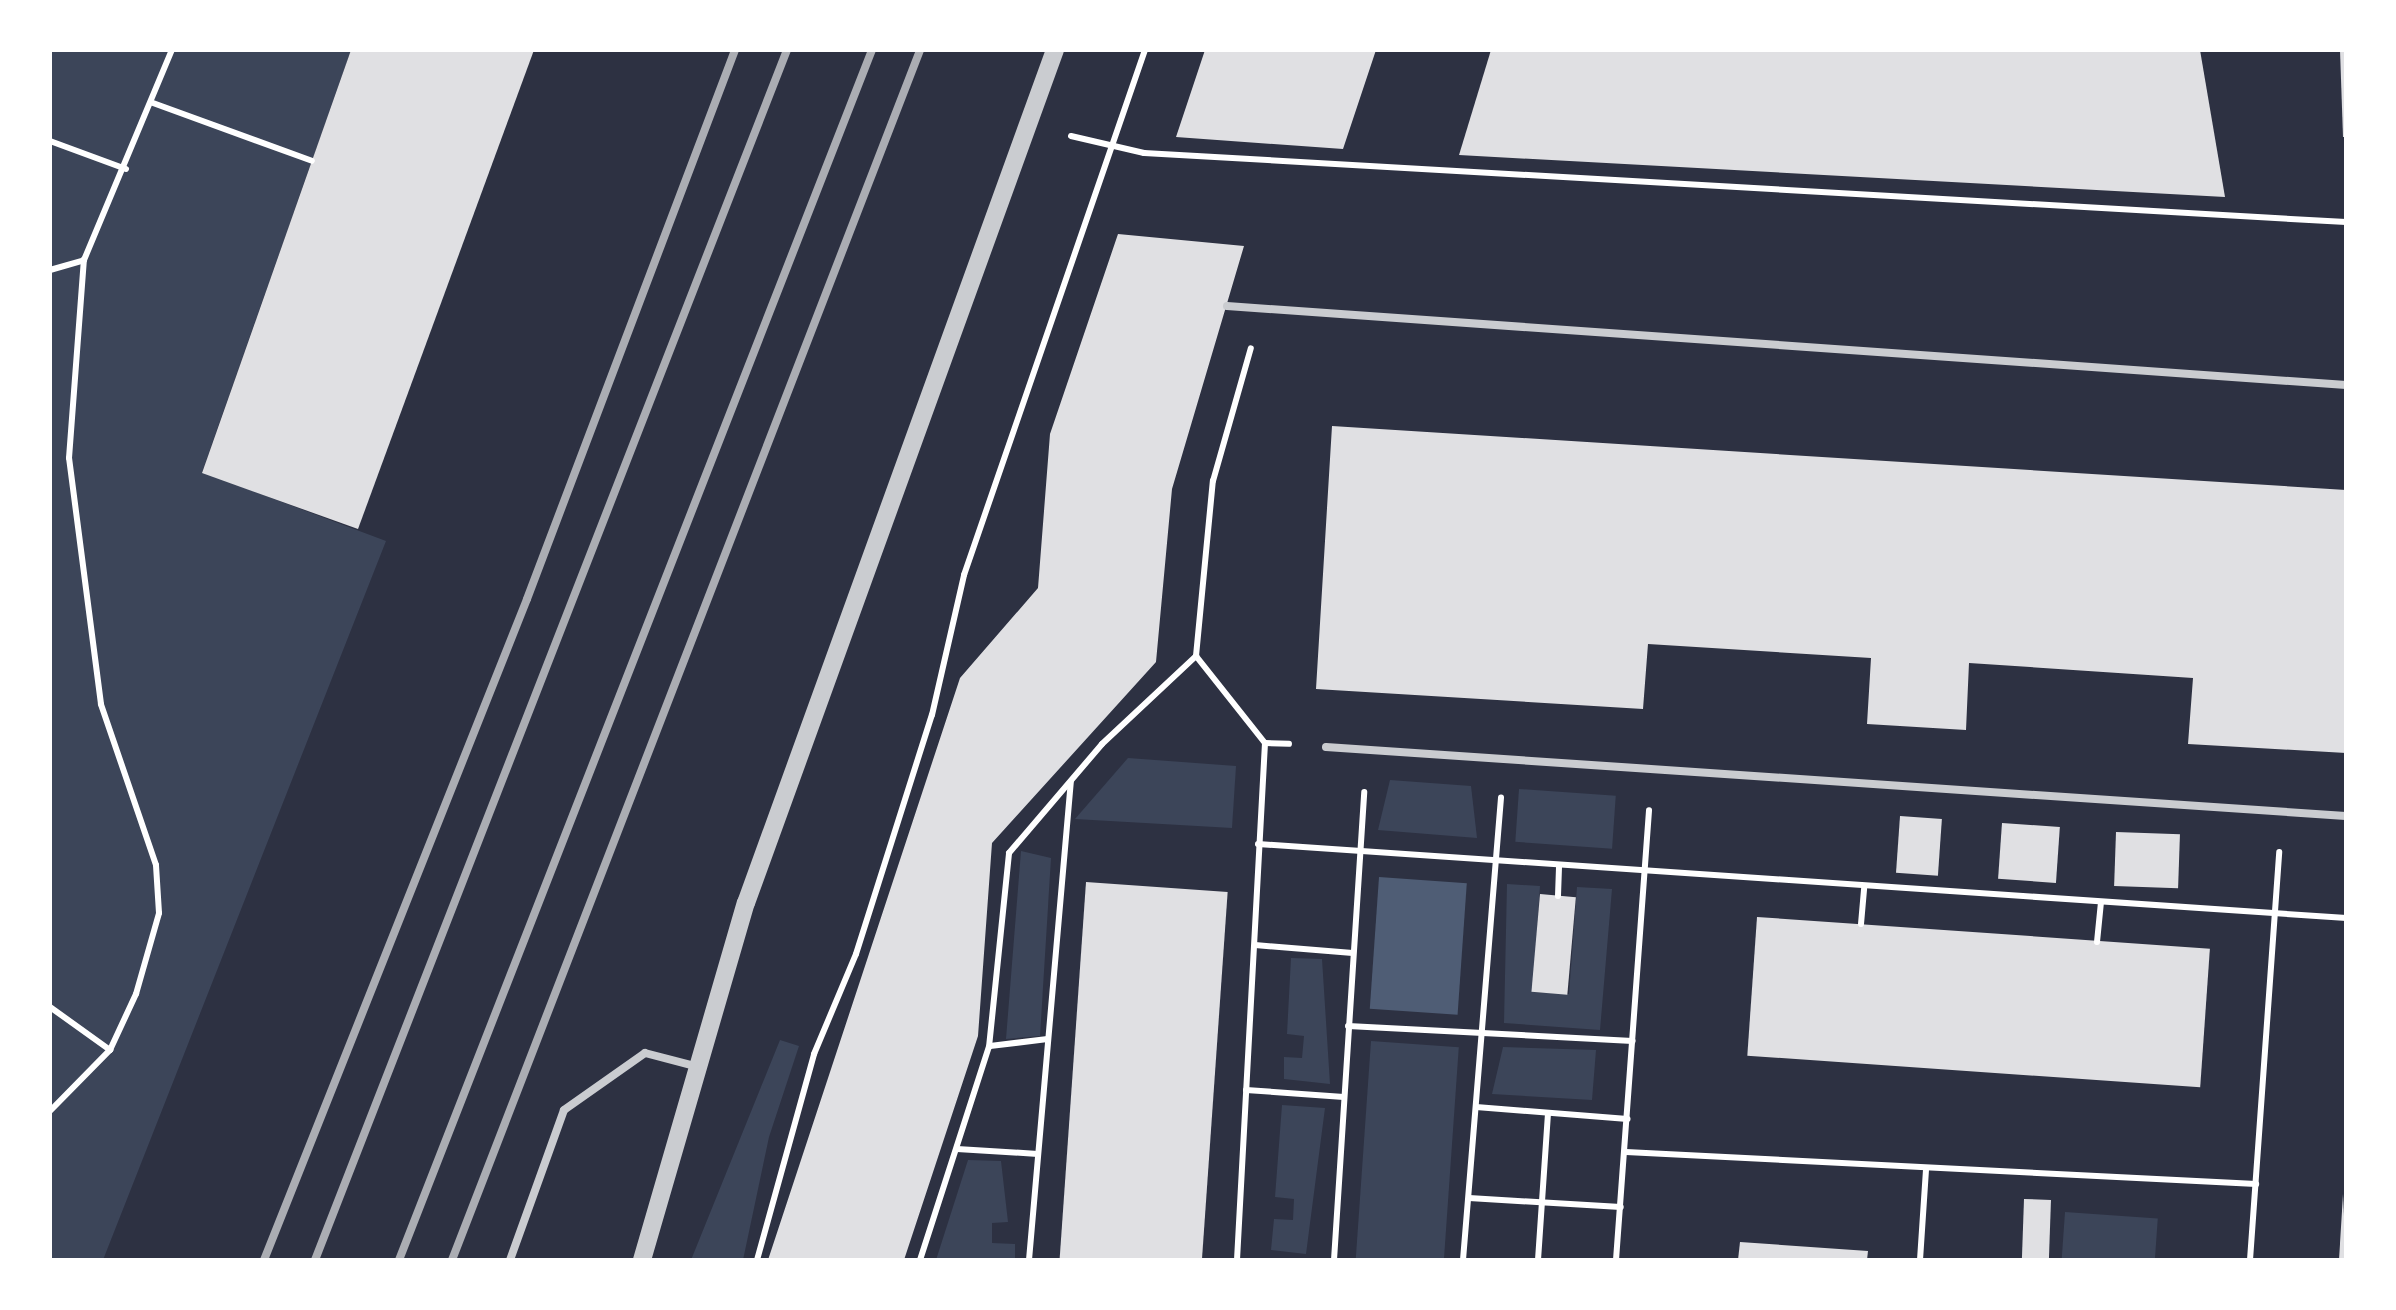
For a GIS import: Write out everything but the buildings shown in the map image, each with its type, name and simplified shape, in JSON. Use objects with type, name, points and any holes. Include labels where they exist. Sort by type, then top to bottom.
[{"type":"street","points":[[642,1260],[752,886],[1054,50]]},
{"type":"lane","points":[[1226,306],[2346,385]]},
{"type":"lane","points":[[1326,747],[2346,816]]},
{"type":"lane","points":[[510,1260],[564,1110],[645,1053],[698,1067]]},
{"type":"path","points":[[50,1111],[110,1050],[159,913],[156,865],[101,704],[70,458],[84,260],[126,168],[172,50]]},
{"type":"path","points":[[757,1260],[814,1054],[856,954],[932,715],[964,574],[1145,50]]},
{"type":"path","points":[[153,103],[312,162]]},
{"type":"path","points":[[1029,124],[1113,148],[2346,222]]},
{"type":"path","points":[[50,141],[126,168]]},
{"type":"path","points":[[50,270],[84,260]]},
{"type":"path","points":[[920,1260],[990,1046],[1009,852],[1070,781],[1196,656],[1213,480],[1262,308]]},
{"type":"path","points":[[1196,656],[1265,743],[1237,1260]]},
{"type":"path","points":[[1334,1260],[1367,750]]},
{"type":"path","points":[[1463,1260],[1504,759]]},
{"type":"path","points":[[1616,1260],[1653,769]]},
{"type":"path","points":[[1029,1260],[1070,781]]},
{"type":"path","points":[[2250,1260],[2282,812]]},
{"type":"path","points":[[1258,844],[2346,918]]},
{"type":"path","points":[[1558,896],[1559,865]]},
{"type":"path","points":[[1860,924],[1864,888]]},
{"type":"path","points":[[2098,942],[2101,902]]},
{"type":"path","points":[[1255,945],[1354,953]]},
{"type":"path","points":[[50,1007],[110,1050]]},
{"type":"path","points":[[1348,1026],[1632,1042]]},
{"type":"path","points":[[990,1046],[1048,1038]]},
{"type":"path","points":[[1246,1090],[1344,1096]]},
{"type":"path","points":[[1476,1108],[1628,1119]]},
{"type":"path","points":[[1538,1260],[1548,1113]]},
{"type":"path","points":[[956,1149],[1038,1154]]},
{"type":"path","points":[[1626,1152],[2256,1184]]},
{"type":"path","points":[[1926,1170],[1920,1260],[1930,1260]]},
{"type":"path","points":[[1469,1198],[1620,1207]]},
{"type":"shaded area","points":[[50,50],[351,50],[202,472],[386,541],[103,1260],[50,1260]]},
{"type":"shaded area","points":[[1128,758],[1236,766],[1232,828],[1075,819]]},
{"type":"shaded area","points":[[1390,780],[1471,786],[1477,838],[1378,830]]},
{"type":"shaded area","points":[[1519,789],[1616,796],[1612,849],[1515,842]]},
{"type":"shaded area","points":[[1021,851],[1051,858],[1040,1036],[1006,1039]]},
{"type":"shaded area","points":[[1379,877],[1467,883],[1458,1015],[1370,1009]]},
{"type":"shaded area","points":[[1507,884],[1540,886],[1533,992],[1569,994],[1577,887],[1612,889],[1600,1030],[1504,1023]]},
{"type":"shaded area","points":[[1291,958],[1322,959],[1330,1084],[1284,1079],[1284,1057],[1302,1058],[1304,1036],[1287,1034]]},
{"type":"shaded area","points":[[780,1040],[799,1046],[769,1137],[743,1260],[691,1260]]},
{"type":"shaded area","points":[[1371,1041],[1459,1047],[1444,1260],[1356,1260]]},
{"type":"shaded area","points":[[1503,1047],[1596,1050],[1592,1100],[1492,1094]]},
{"type":"shaded area","points":[[1282,1105],[1325,1108],[1306,1254],[1271,1250],[1274,1219],[1293,1220],[1294,1199],[1275,1197]]},
{"type":"shaded area","points":[[968,1160],[1001,1161],[1008,1222],[992,1223],[992,1243],[1015,1244],[1015,1260],[936,1260]]},
{"type":"shaded area","points":[[2065,1212],[2158,1218],[2155,1260],[2062,1260]]},
{"type":"railway","points":[[264,1260],[527,599],[735,50]]},
{"type":"railway","points":[[315,1260],[787,50]]},
{"type":"railway","points":[[399,1260],[872,50]]},
{"type":"railway","points":[[452,1260],[920,50]]}]
